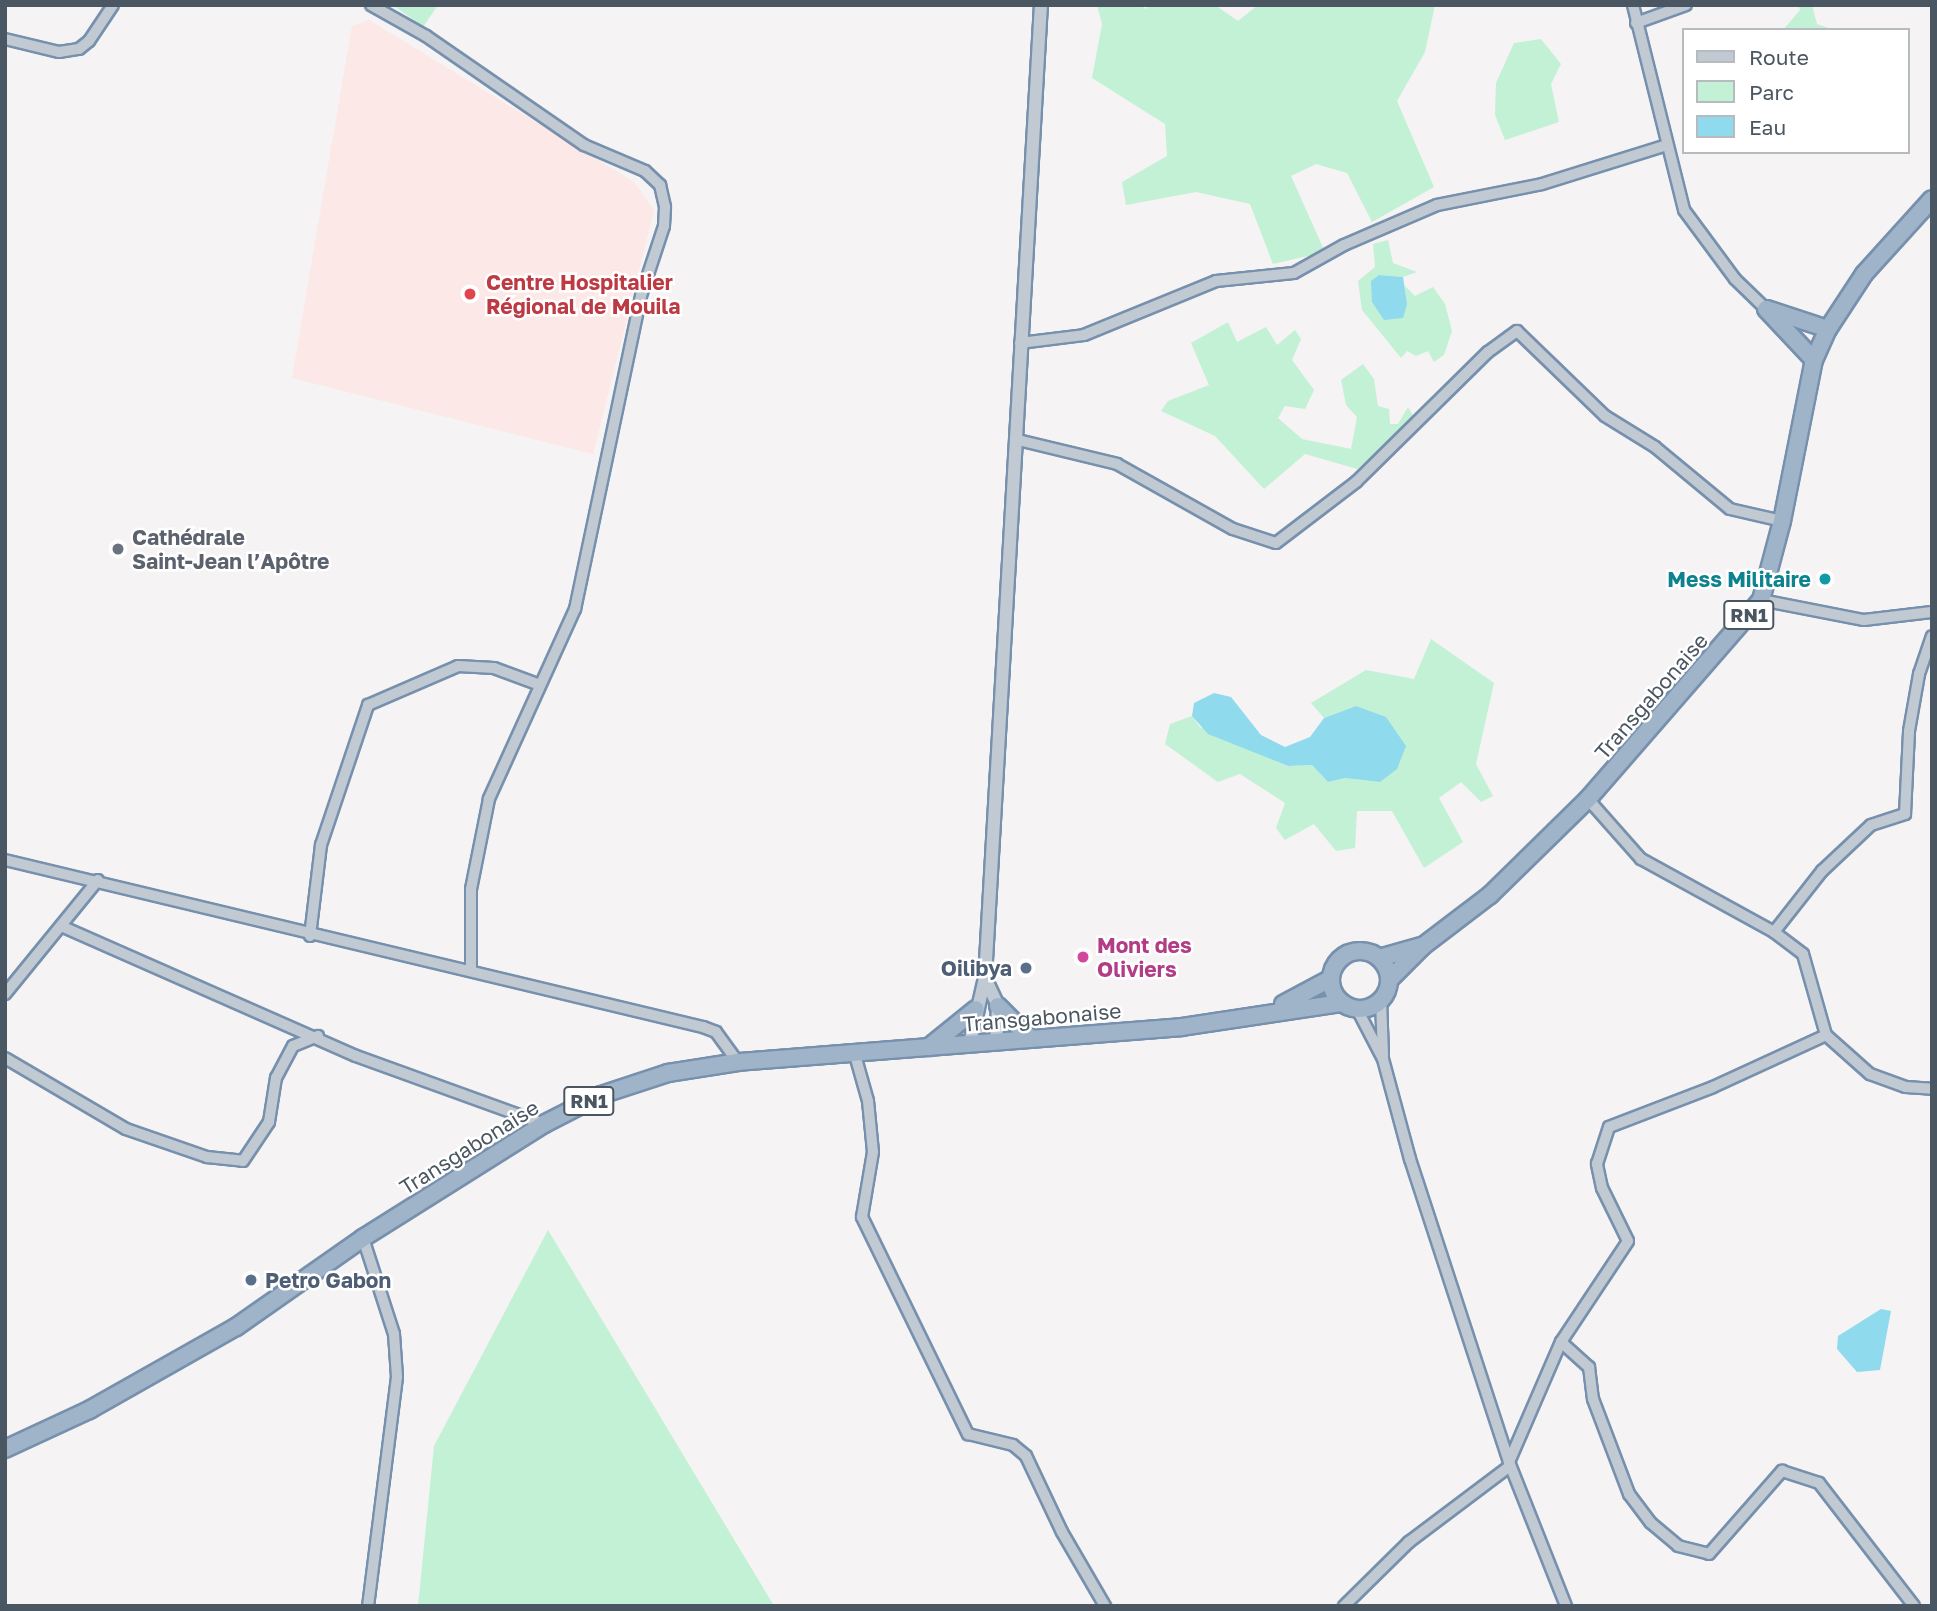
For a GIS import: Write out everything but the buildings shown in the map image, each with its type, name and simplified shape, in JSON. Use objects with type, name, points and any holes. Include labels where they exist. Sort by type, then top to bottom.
[{"type":"highway","name":"Transgabonaise","points":[[1389,980],[1423,946],[1490,895],[1588,799],[1761,600],[1782,521],[1814,360],[1828,329],[1864,274],[1932,199]]},
{"type":"highway","points":[[1766,309],[1828,329]]},
{"type":"highway","points":[[1766,309],[1814,360]]},
{"type":"highway","name":"Transgabonaise","points":[[1379,958],[1423,946]]},
{"type":"highway","points":[[1368,951],[1379,958],[1389,980],[1381,1000],[1357,1009],[1341,1003],[1330,979],[1342,956],[1368,951]]},
{"type":"highway","name":"Transgabonaise","points":[[1261,1013],[1330,979]]},
{"type":"highway","name":"Transgabonaise","points":[[5,1449],[89,1410],[236,1327],[363,1238],[544,1124],[601,1095],[668,1073],[738,1062],[855,1055],[970,1043],[1182,1027],[1341,1003]]},
{"type":"highway","points":[[998,1006],[1030,1038]]},
{"type":"highway","points":[[928,1048],[976,1009]]},
{"type":"street","points":[[5,39],[59,52],[79,49],[89,41],[113,5]]},
{"type":"street","points":[[371,5],[426,36],[584,145],[645,171],[660,185],[663,196],[664,226],[641,296],[575,609],[489,799],[471,889],[471,971]]},
{"type":"street","points":[[970,1043],[985,978],[1041,5]]},
{"type":"street","points":[[1633,5],[1684,211],[1735,279],[1766,309]]},
{"type":"street","points":[[1636,23],[1686,5]]},
{"type":"street","points":[[1020,343],[1084,334],[1216,281],[1294,273],[1344,245],[1437,205],[1542,184],[1667,145]]},
{"type":"street","points":[[1018,440],[1117,464],[1233,529],[1276,542],[1356,482],[1488,352],[1517,331],[1605,416],[1655,447],[1730,509],[1782,521]]},
{"type":"street","points":[[1761,600],[1864,620],[1932,611]]},
{"type":"street","points":[[1774,932],[1822,871],[1871,825],[1905,814],[1909,731],[1919,674],[1932,636]]},
{"type":"street","points":[[310,936],[321,845],[368,705],[458,666],[494,668],[540,685]]},
{"type":"street","points":[[1588,799],[1641,859],[1774,932],[1802,954],[1826,1035],[1870,1074],[1906,1087],[1932,1089]]},
{"type":"street","points":[[5,860],[98,880],[310,936],[471,971],[703,1027],[716,1032],[738,1062]]},
{"type":"street","points":[[5,994],[98,880]]},
{"type":"street","points":[[61,926],[448,1092],[544,1124]]},
{"type":"street","points":[[985,978],[998,1006],[996,1041]]},
{"type":"street","points":[[1381,1000],[1383,1059]]},
{"type":"street","points":[[1357,1009],[1383,1059],[1410,1159],[1510,1464],[1566,1606]]},
{"type":"street","points":[[1344,1606],[1409,1542],[1510,1464],[1561,1342],[1628,1241],[1602,1188],[1597,1164],[1609,1128],[1713,1087],[1826,1035]]},
{"type":"street","points":[[5,1058],[126,1129],[196,1154],[243,1161],[269,1122],[276,1078],[293,1046],[318,1036]]},
{"type":"street","points":[[855,1055],[868,1101],[873,1152],[862,1217],[968,1434],[1013,1445],[1026,1456],[1105,1606]]},
{"type":"street","points":[[363,1238],[394,1334],[397,1377],[368,1606]]},
{"type":"street","points":[[1561,1342],[1589,1367],[1593,1399],[1629,1494],[1651,1523],[1678,1545],[1709,1554],[1782,1471],[1819,1483],[1914,1606]]},
{"type":"shaded area","name":"Centre Hospitalier Régional de Mouila","points":[[369,20],[634,182],[654,210],[593,454],[292,378],[352,26]]},
{"type":"green space","points":[[393,5],[438,5],[423,27]]},
{"type":"green space","points":[[1097,5],[1142,5],[1145,9],[1151,5],[1215,5],[1238,21],[1258,5],[1435,5],[1425,52],[1397,101],[1434,187],[1372,222],[1347,173],[1316,164],[1291,176],[1325,252],[1273,264],[1250,204],[1196,192],[1126,205],[1122,182],[1167,156],[1165,124],[1092,78],[1102,24]]},
{"type":"green space","points":[[1798,5],[1812,5],[1817,24],[1828,28],[1785,28],[1800,10]]},
{"type":"green space","points":[[1541,39],[1561,64],[1551,84],[1559,122],[1505,140],[1495,115],[1496,83],[1514,43]]},
{"type":"green space","points":[[1388,240],[1393,263],[1417,272],[1403,277],[1379,275],[1407,304],[1404,285],[1415,296],[1433,287],[1445,304],[1452,331],[1444,355],[1434,362],[1428,351],[1416,356],[1407,351],[1401,358],[1362,310],[1358,281],[1375,267],[1373,244]]},
{"type":"green space","points":[[1228,322],[1237,342],[1266,327],[1277,345],[1295,330],[1301,339],[1292,360],[1314,390],[1305,409],[1285,406],[1278,418],[1302,439],[1351,449],[1357,417],[1346,405],[1341,380],[1363,364],[1374,379],[1378,406],[1389,409],[1390,424],[1398,424],[1408,407],[1415,419],[1357,469],[1305,454],[1264,489],[1215,436],[1161,411],[1168,401],[1209,385],[1191,343]]},
{"type":"green space","points":[[1431,639],[1494,683],[1476,764],[1493,796],[1481,802],[1461,782],[1439,798],[1463,842],[1424,868],[1392,811],[1357,811],[1355,848],[1336,851],[1314,824],[1285,840],[1276,828],[1285,803],[1240,774],[1218,782],[1165,744],[1170,724],[1192,716],[1200,727],[1287,766],[1312,765],[1328,782],[1345,778],[1380,782],[1356,706],[1324,718],[1311,703],[1366,670],[1414,679]]},
{"type":"green space","points":[[548,1230],[774,1606],[418,1606],[434,1446]]},
{"type":"water","points":[[1379,275],[1403,277],[1407,304],[1403,318],[1384,320],[1372,302],[1371,281]]},
{"type":"water","points":[[1214,693],[1231,697],[1261,735],[1285,747],[1310,737],[1324,718],[1356,706],[1386,717],[1406,746],[1397,769],[1380,782],[1345,778],[1328,782],[1312,765],[1288,766],[1208,734],[1192,716],[1194,703]]},
{"type":"water","points":[[1881,1309],[1891,1311],[1880,1370],[1857,1372],[1837,1349],[1838,1336]]},
{"type":"place","name":"Centre Hospitalier Régional de Mouila","points":[[470,294]]},
{"type":"place","name":"Cathédrale Saint-Jean l’Apôtre","points":[[118,549]]},
{"type":"place","name":"Mess Militaire","points":[[1825,579]]},
{"type":"place","name":"Mont des Oliviers","points":[[1083,957]]},
{"type":"place","name":"Oilibya","points":[[1026,968]]},
{"type":"place","name":"Petro Gabon","points":[[251,1280]]}]
